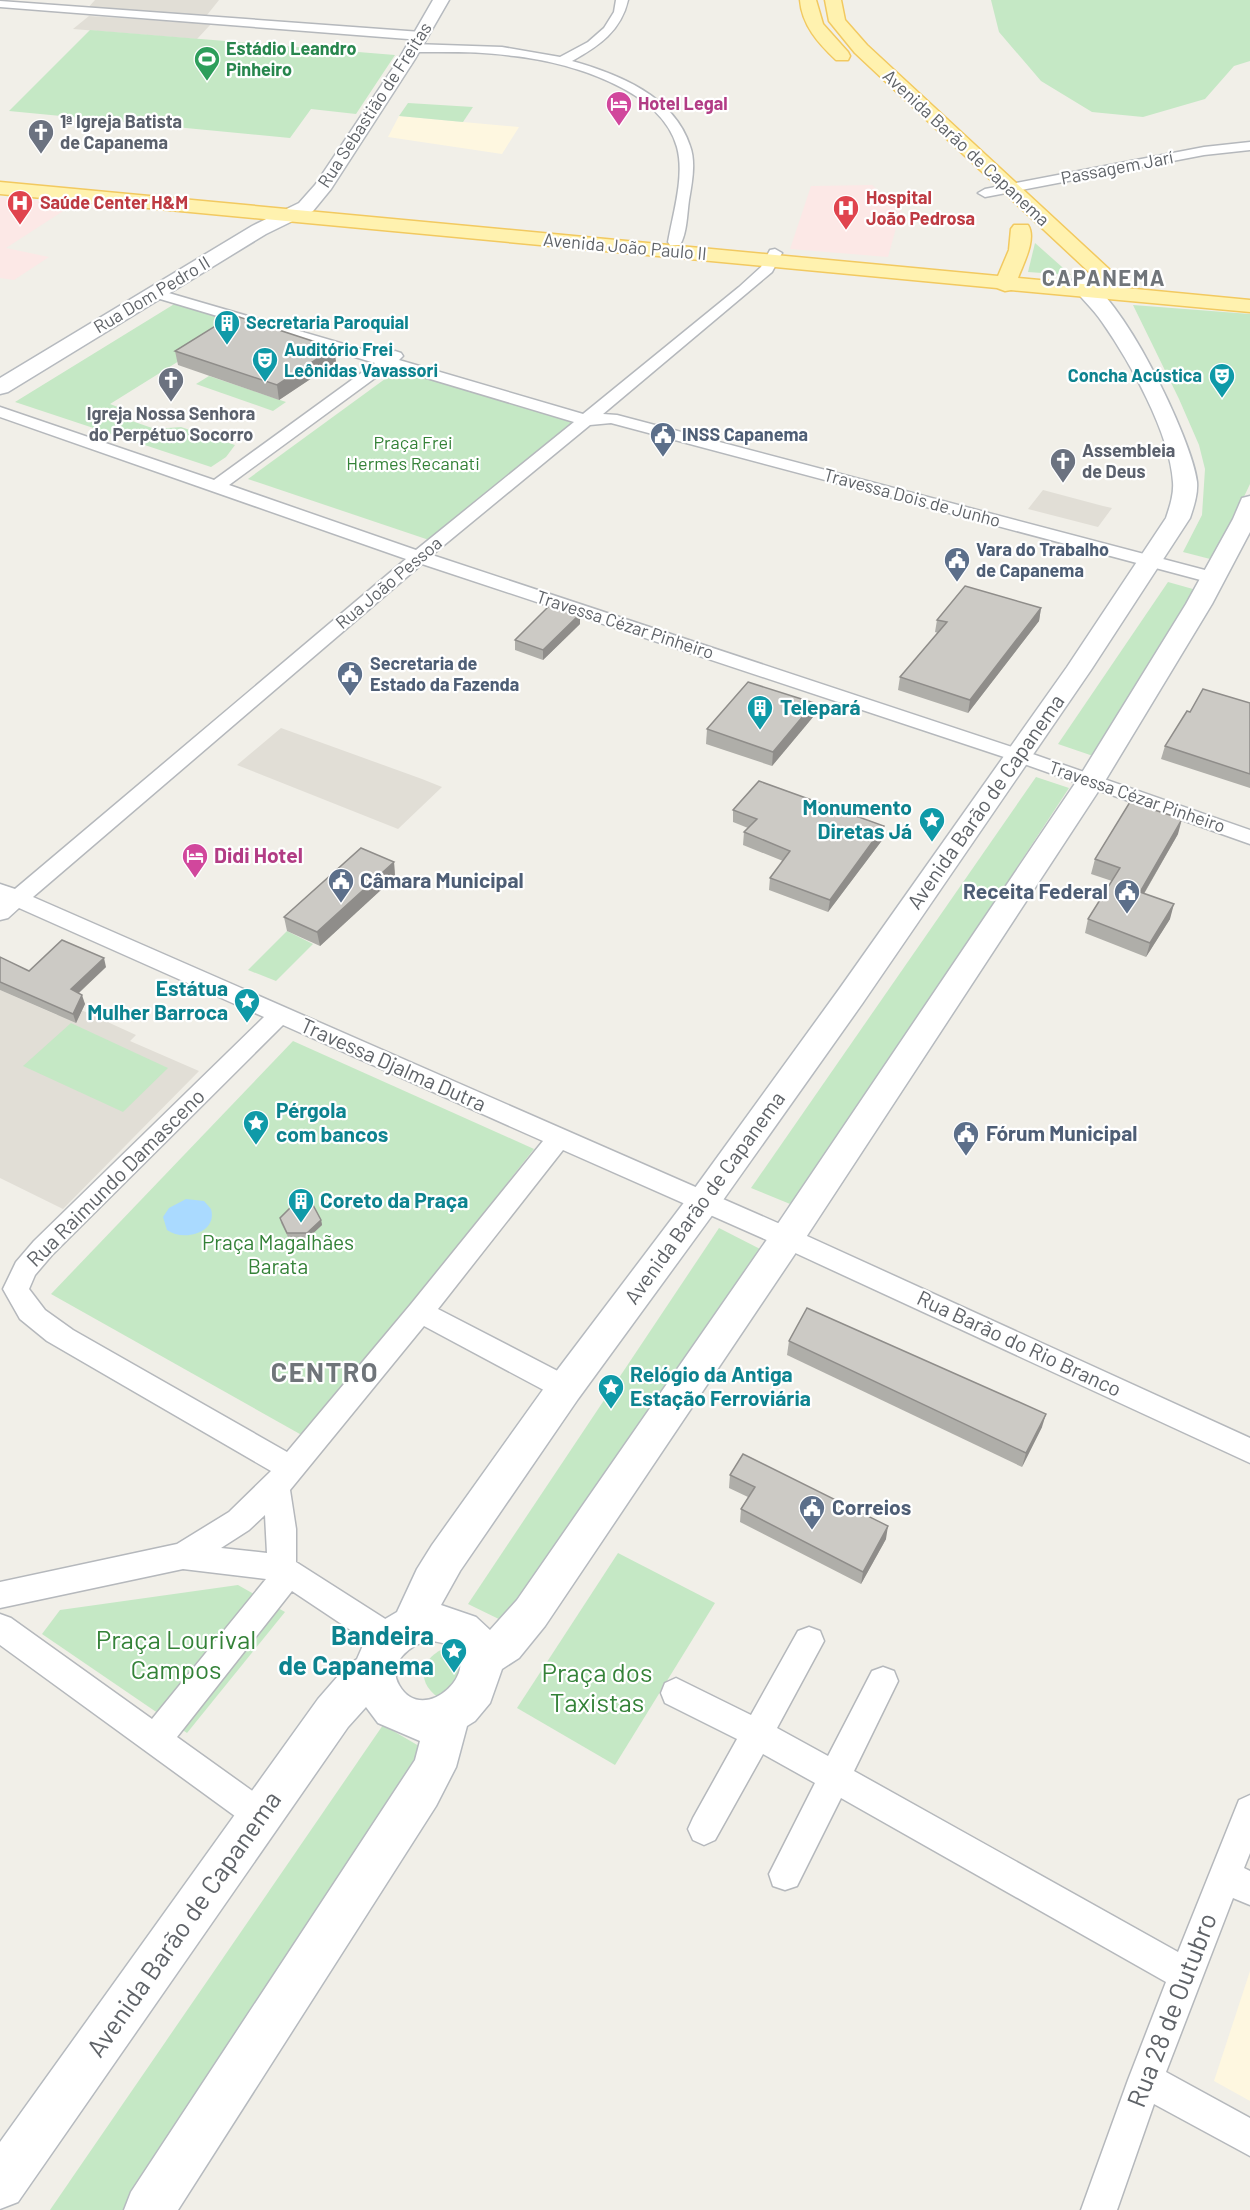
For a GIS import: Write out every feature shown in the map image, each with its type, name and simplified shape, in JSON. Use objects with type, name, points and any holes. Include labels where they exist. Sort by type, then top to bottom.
[{"type":"main road","name":"Avenida Barão de Capanema","points":[[808,0],[808,9],[813,23],[838,53],[859,72],[886,74]]},
{"type":"main road","name":"Avenida Barão de Capanema","points":[[833,0],[837,21],[846,34],[1010,188],[1085,281]]},
{"type":"main road","points":[[813,23],[837,21]]},
{"type":"main road","name":"Avenida Barão de Capanema","points":[[969,178],[1038,244]]},
{"type":"main road","name":"Avenida João Paulo II","points":[[0,180],[1007,280],[1085,281],[1250,298]]},
{"type":"main road","name":"Avenida João Paulo II","points":[[0,188],[675,242],[774,257]]},
{"type":"main road","points":[[1007,280],[1019,250],[1021,229]]},
{"type":"main road","name":"Avenida João Paulo II","points":[[1085,281],[1250,306]]},
{"type":"street","name":"Rua Sebastião de Freitas","points":[[298,211],[322,189],[417,42],[441,0]]},
{"type":"street","points":[[562,61],[608,33],[616,21],[622,0]]},
{"type":"street","points":[[0,4],[417,42],[513,52],[562,61],[607,77],[646,97],[660,109],[679,133],[685,158],[675,242]]},
{"type":"street","name":"Passagem Jarí","points":[[985,193],[1204,151],[1250,146]]},
{"type":"street","name":"Rua Dom Pedro II","points":[[0,387],[259,230],[298,211]]},
{"type":"street","name":"Rua João Pessoa","points":[[6,901],[419,557],[599,415],[759,278],[774,257]]},
{"type":"street","name":"Avenida Barão de Capanema","points":[[0,2184],[333,1713],[392,1645],[446,1558],[565,1388],[704,1201],[851,996],[1017,754],[1078,670],[1151,561],[1181,510],[1185,482],[1182,462],[1141,368],[1085,281]]},
{"type":"street","name":"Travessa Dois de Junho","points":[[162,289],[599,415],[1214,578]]},
{"type":"street","points":[[217,486],[393,357]]},
{"type":"street","name":"Travessa Cézar Pinheiro","points":[[0,412],[419,557],[1017,754],[1250,837]]},
{"type":"street","points":[[481,1659],[504,1644],[531,1612],[787,1238],[1091,781],[1214,578],[1245,519],[1250,503]]},
{"type":"street","name":"Travessa Djalma Dutra","points":[[6,901],[280,1015],[787,1238]]},
{"type":"street","name":"Rua Raimundo Damasceno","points":[[280,1015],[43,1248],[25,1269],[16,1289],[22,1305],[39,1321],[283,1478]]},
{"type":"street","points":[[183,1556],[239,1521],[283,1478],[559,1138]]},
{"type":"street","name":"Rua Barão do Rio Branco","points":[[787,1238],[1250,1451]]},
{"type":"street","points":[[420,1312],[565,1388]]},
{"type":"street","points":[[156,1738],[285,1570],[282,1528],[283,1478]]},
{"type":"street","points":[[0,1595],[183,1556],[285,1570],[392,1645]]},
{"type":"street","points":[[430,1621],[448,1623],[463,1631],[475,1643],[481,1659],[480,1676],[474,1693],[463,1706],[449,1715],[431,1720],[413,1719],[397,1713],[384,1702],[377,1688],[392,1645],[430,1621]]},
{"type":"street","points":[[0,1628],[156,1738],[261,1816]]},
{"type":"street","points":[[704,1829],[809,1641]]},
{"type":"street","points":[[784,1874],[884,1681]]},
{"type":"street","points":[[676,1693],[758,1734],[836,1777],[1185,1974]]},
{"type":"street","points":[[149,2210],[421,1791],[434,1767],[449,1715]]},
{"type":"street","name":"Rua 28 de Outubro","points":[[1099,2210],[1185,1974],[1237,1882],[1250,1811]]},
{"type":"street","points":[[1145,2080],[1250,2138]]},
{"type":"shaded area","points":[[95,0],[219,0],[207,15],[87,9]]},
{"type":"shaded area","points":[[89,16],[211,24],[197,39],[73,29]]},
{"type":"shaded area","points":[[399,116],[519,127],[502,154],[388,137]]},
{"type":"shaded area","name":"Hospital João Pedrosa","points":[[872,185],[901,210],[888,257],[790,249],[811,186]]},
{"type":"shaded area","name":"Saúde Center H&M","points":[[0,197],[74,204],[6,248],[49,257],[14,280],[0,278]]},
{"type":"shaded area","points":[[1043,490],[1112,508],[1098,527],[1028,509]]},
{"type":"shaded area","points":[[281,728],[442,787],[398,829],[237,765]]},
{"type":"shaded area","points":[[0,990],[57,1015],[68,1004],[136,1035],[130,1041],[199,1071],[63,1209],[0,1178]]},
{"type":"shaded area","points":[[1250,1971],[1250,2101],[1214,2081]]},
{"type":"green space","points":[[991,0],[1250,0],[1250,61],[1234,66],[1205,99],[1143,117],[1092,112],[1041,81],[999,32]]},
{"type":"green space","name":"Estádio Leandro Pinheiro","points":[[90,30],[395,55],[356,114],[311,109],[290,138],[9,111]]},
{"type":"green space","points":[[408,103],[473,107],[463,122],[399,116]]},
{"type":"green space","points":[[1035,243],[1071,275],[1028,272]]},
{"type":"green space","points":[[176,303],[240,323],[110,404],[131,412],[129,420],[155,429],[181,427],[235,445],[226,457],[211,467],[15,402]]},
{"type":"green space","points":[[1133,305],[1250,314],[1250,484],[1214,560],[1183,552],[1202,515],[1205,469],[1199,445],[1179,399]]},
{"type":"green space","name":"Praça Frei Hermes Recanati","points":[[400,368],[577,419],[429,540],[248,479]]},
{"type":"green space","points":[[209,376],[286,402],[273,411],[196,384]]},
{"type":"green space","points":[[1168,582],[1200,591],[1096,757],[1058,744]]},
{"type":"green space","points":[[1036,777],[1069,788],[795,1206],[751,1188]]},
{"type":"green space","points":[[287,931],[313,944],[276,981],[248,970]]},
{"type":"green space","points":[[71,1023],[168,1068],[123,1112],[23,1066]]},
{"type":"green space","name":"Praça Magalhães Barata","points":[[293,1041],[534,1149],[307,1438],[51,1294]]},
{"type":"green space","points":[[719,1228],[764,1251],[515,1627],[468,1604]]},
{"type":"green space","name":"Praça dos Taxistas","points":[[618,1553],[715,1603],[615,1765],[517,1708]]},
{"type":"green space","name":"Praça Lourival Campos","points":[[238,1585],[285,1612],[187,1733],[42,1634],[60,1610]]},
{"type":"green space","points":[[452,1646],[481,1664],[439,1698],[426,1683],[425,1668],[428,1660],[434,1654]]},
{"type":"green space","points":[[383,1725],[431,1753],[132,2210],[50,2210]]},
{"type":"water","points":[[186,1199],[204,1201],[211,1209],[212,1217],[209,1224],[198,1233],[174,1234],[167,1230],[163,1217],[169,1208]]},
{"type":"building","points":[[233,315],[334,348],[277,385],[175,351]]},
{"type":"building","points":[[965,586],[1041,608],[970,700],[900,677],[947,622],[937,620]]},
{"type":"building","points":[[550,605],[580,614],[543,650],[515,640]]},
{"type":"building","name":"Telepará","points":[[748,682],[814,703],[773,752],[707,729]]},
{"type":"building","points":[[1203,689],[1250,703],[1250,774],[1165,746],[1187,711],[1190,712]]},
{"type":"building","points":[[759,781],[884,826],[830,900],[770,878],[790,851],[744,832],[757,819],[733,810]]},
{"type":"building","points":[[1130,802],[1182,819],[1140,892],[1174,904],[1150,943],[1088,919],[1120,868],[1095,859]]},
{"type":"building","points":[[361,848],[394,862],[317,932],[284,917]]},
{"type":"building","points":[[62,940],[104,958],[71,989],[82,995],[73,1014],[0,982],[0,957],[29,971]]},
{"type":"building","name":"Coreto da Praça","points":[[293,1205],[313,1205],[321,1220],[307,1233],[287,1233],[280,1218]]},
{"type":"building","points":[[807,1308],[1046,1414],[1026,1453],[789,1341]]},
{"type":"building","name":"Correios","points":[[743,1454],[888,1526],[863,1572],[741,1509],[755,1487],[730,1475]]},
{"type":"place","name":"Estádio Leandro Pinheiro","points":[[207,82]]},
{"type":"place","name":"Hotel Legal","points":[[619,127]]},
{"type":"place","name":"1ª Igreja Batista de Capanema","points":[[41,155]]},
{"type":"place","name":"Saúde Center H&M","points":[[20,226]]},
{"type":"place","name":"Hospital João Pedrosa","points":[[846,231]]},
{"type":"place","name":"Secretaria Paroquial","points":[[227,346]]},
{"type":"place","name":"Auditório Frei Leônidas Vavassori","points":[[265,383]]},
{"type":"place","name":"Concha Acústica","points":[[1222,399]]},
{"type":"place","name":"Igreja Nossa Senhora do Perpétuo Socorro","points":[[171,403]]},
{"type":"place","name":"INSS Capanema","points":[[663,458]]},
{"type":"place","name":"Assembleia de Deus","points":[[1063,484]]},
{"type":"place","name":"Vara do Trabalho de Capanema","points":[[957,583]]},
{"type":"place","name":"Secretaria de Estado da Fazenda","points":[[350,697]]},
{"type":"place","name":"Telepará","points":[[760,731]]},
{"type":"place","name":"Monumento Diretas Já","points":[[932,843]]},
{"type":"place","name":"Didi Hotel","points":[[195,879]]},
{"type":"place","name":"Câmara Municipal","points":[[341,904]]},
{"type":"place","name":"Receita Federal","points":[[1127,915]]},
{"type":"place","name":"Estátua Mulher Barroca","points":[[247,1024]]},
{"type":"place","name":"Pérgola com bancos","points":[[256,1146]]},
{"type":"place","name":"Fórum Municipal","points":[[966,1157]]},
{"type":"place","name":"Coreto da Praça","points":[[301,1224]]},
{"type":"place","name":"Relógio da Antiga Estação Ferroviária","points":[[611,1410]]},
{"type":"place","name":"Correios","points":[[812,1531]]},
{"type":"place","name":"Bandeira de Capanema","points":[[454,1674]]},
{"type":"district","name":"CAPANEMA","points":[[1104,278]]},
{"type":"district","name":"CENTRO","points":[[325,1373]]}]
